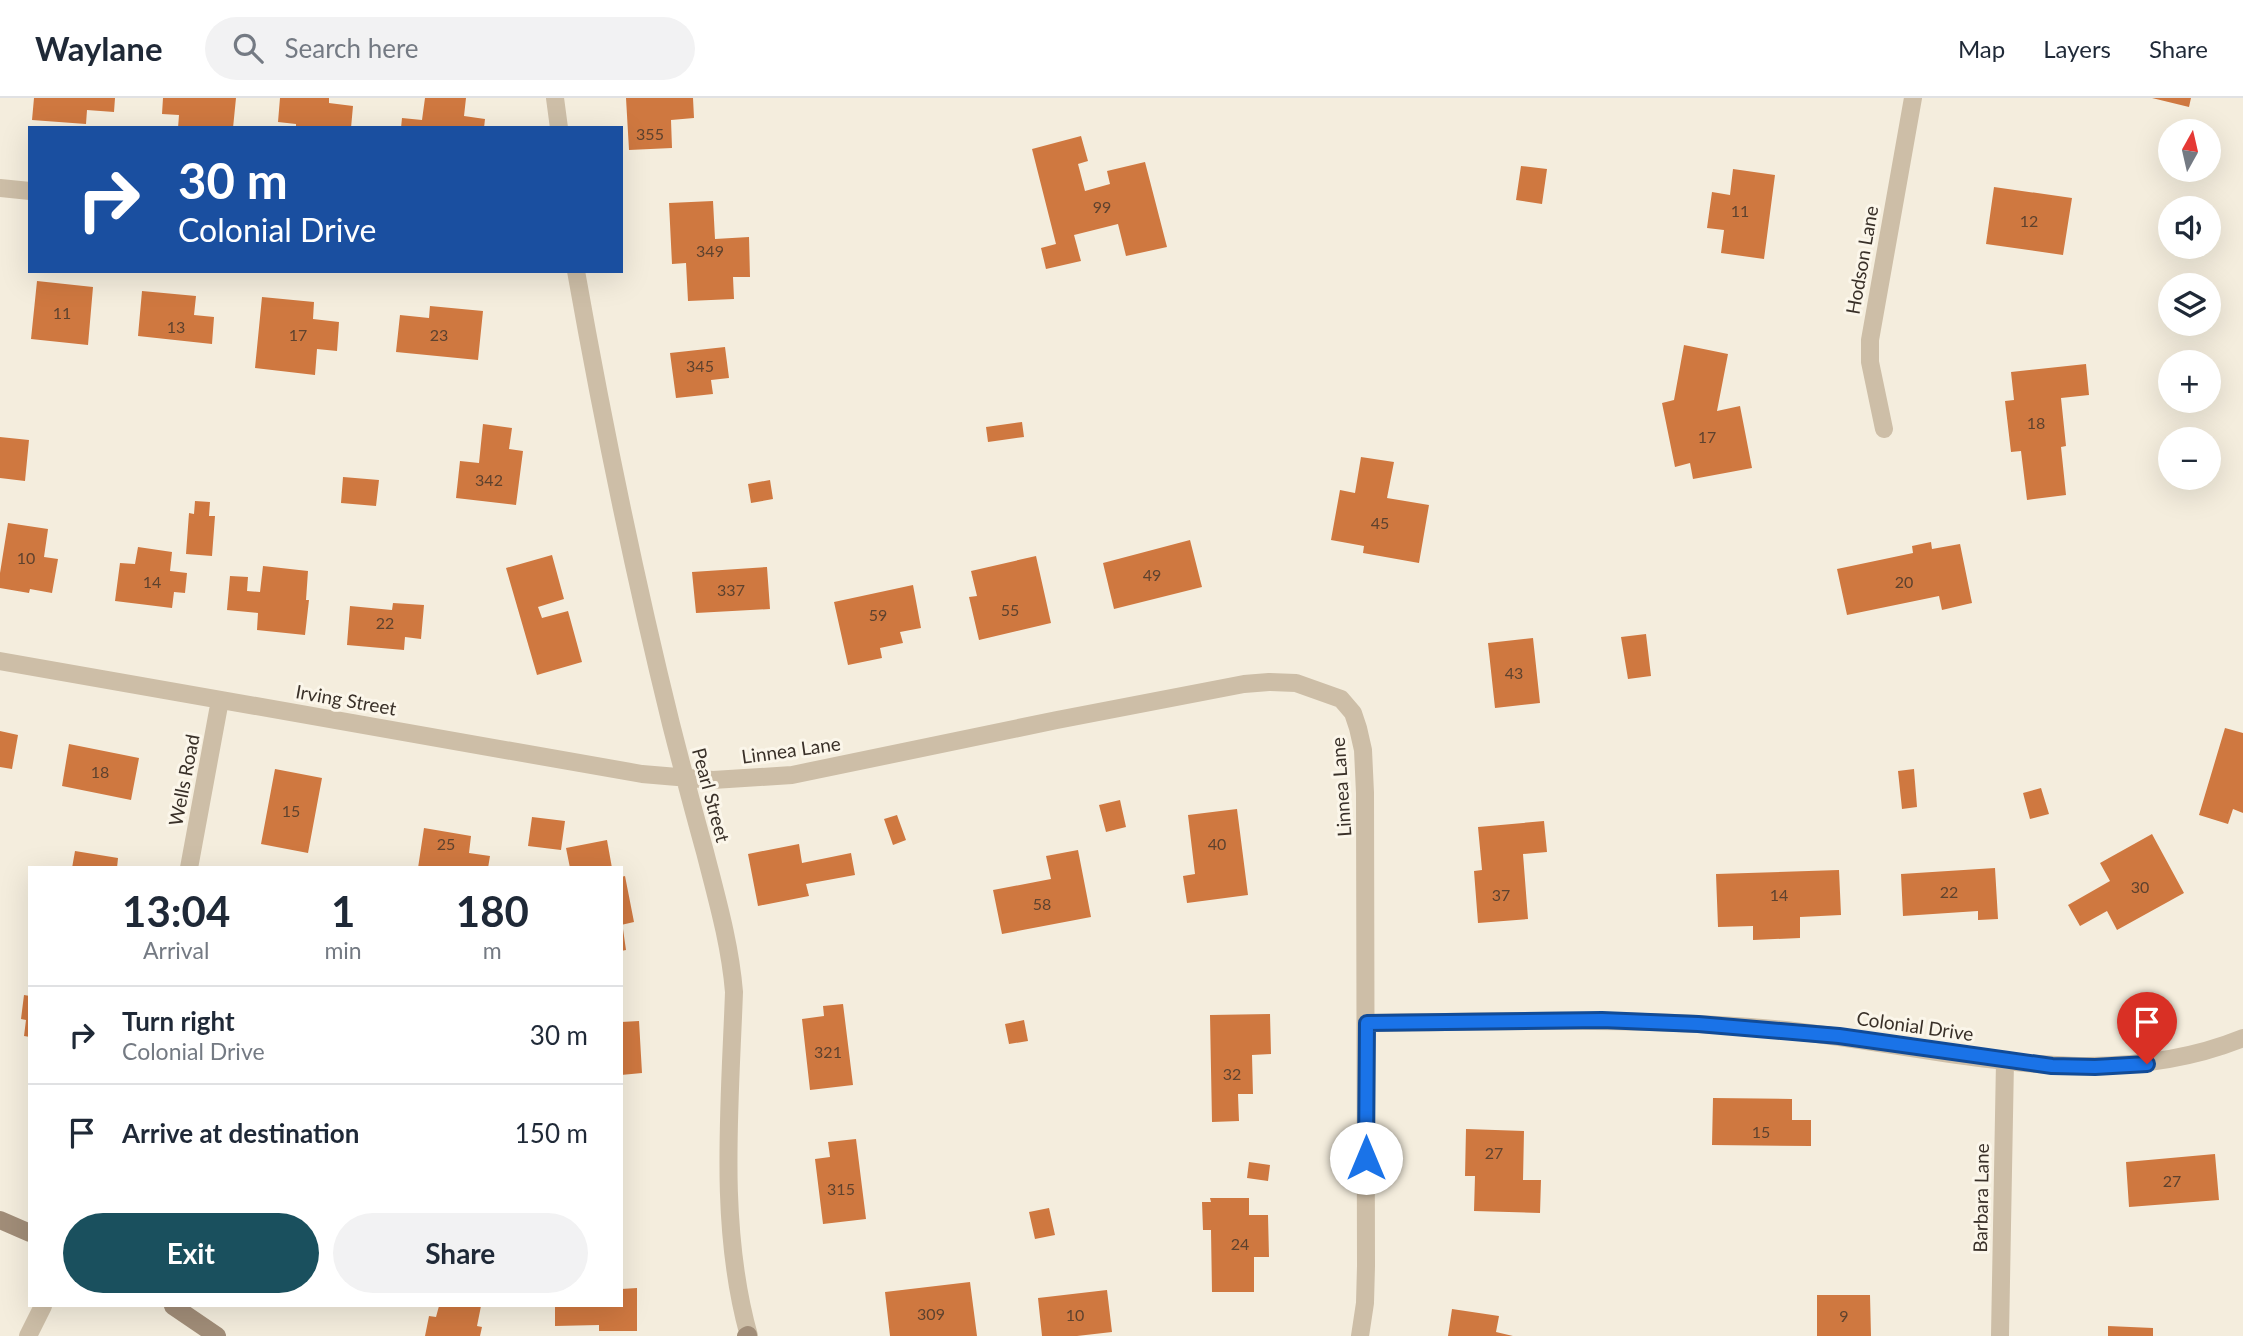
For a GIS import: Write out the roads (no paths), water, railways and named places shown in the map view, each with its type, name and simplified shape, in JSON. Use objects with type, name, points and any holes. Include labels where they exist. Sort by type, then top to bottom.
[{"type":"street","points":[[555,98],[559,126]]},
{"type":"street","name":"Hodson Lane","points":[[1884,429],[1870,362],[1870,340],[1913,98]]},
{"type":"street","points":[[0,188],[28,191]]},
{"type":"street","name":"Pearl Street","points":[[576,273],[623,522],[684,777],[723,918],[732,968],[732,1232],[736,1278],[748,1335]]},
{"type":"street","name":"Irving Street","points":[[0,661],[642,774],[684,777]]},
{"type":"street","name":"Linnea Lane","points":[[684,777],[747,780],[792,775],[1244,684],[1296,683],[1341,699],[1353,713],[1363,750],[1365,793],[1365,1303],[1360,1336]]},
{"type":"street","name":"Wells Road","points":[[189,866],[220,700]]},
{"type":"street","name":"Colonial Drive","points":[[1367,1023],[1602,1020],[1687,1023],[1826,1035],[2005,1061],[2095,1067],[2147,1064],[2190,1056],[2243,1038]]},
{"type":"street","name":"Barbara Lane","points":[[2000,1336],[2005,1061]]},
{"type":"street","points":[[0,1220],[28,1232]]},
{"type":"street","points":[[29,1336],[43,1307]]},
{"type":"street","points":[[174,1307],[217,1336]]}]
